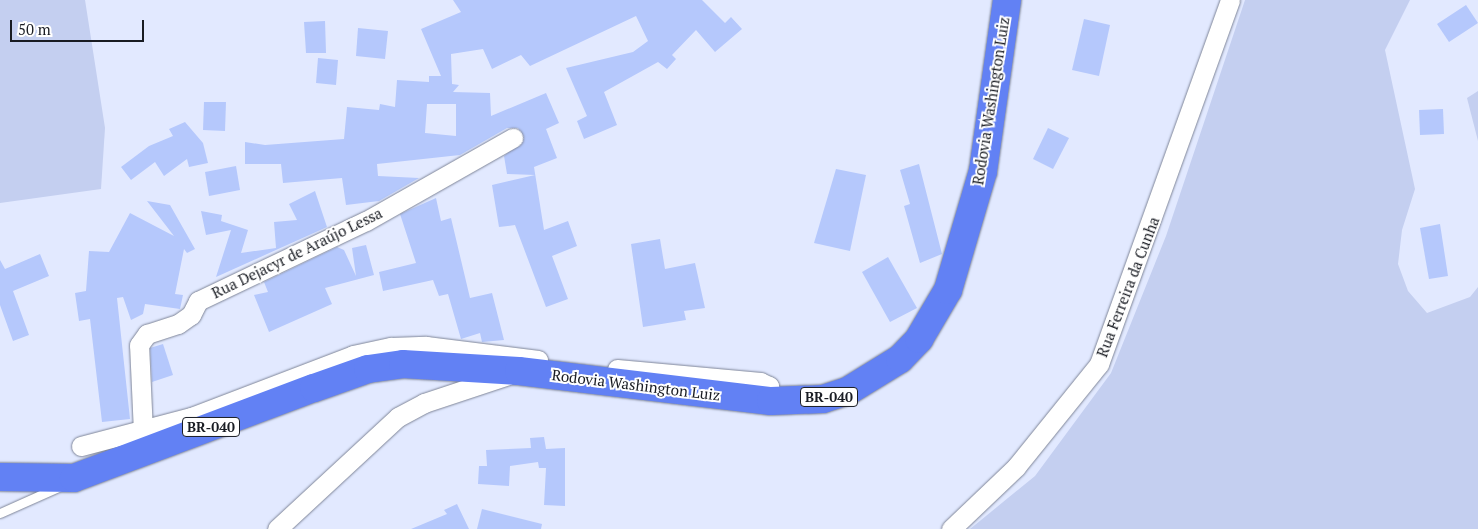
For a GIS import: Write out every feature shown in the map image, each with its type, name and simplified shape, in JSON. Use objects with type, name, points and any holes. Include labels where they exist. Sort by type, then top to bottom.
[{"type":"highway","name":"Rodovia Washington Luiz","points":[[0,477],[64,478],[194,425],[368,369],[435,364],[519,372],[641,378],[727,387],[772,401],[823,399],[876,377],[900,360],[934,316],[954,273],[983,170],[1007,0]]},
{"type":"street","name":"Rua Ferreira da Cunha","points":[[951,529],[1016,467],[1099,364],[1230,0]]},
{"type":"street","name":"Rua Dejacyr de Araújo Lessa","points":[[143,432],[140,345],[147,334],[178,324],[191,315],[198,301],[366,221],[513,138]]},
{"type":"street","points":[[81,446],[143,432],[194,425],[352,355],[391,347],[426,346],[641,378]]},
{"type":"street","points":[[276,529],[398,417],[424,403],[519,372]]},
{"type":"lane","points":[[0,513],[50,495],[64,478]]},
{"type":"shaded area","points":[[0,0],[85,0],[105,128],[101,189],[0,203]]},
{"type":"shaded area","points":[[1245,0],[1410,0],[1385,50],[1415,189],[1402,230],[1398,264],[1408,291],[1427,313],[1470,297],[1478,287],[1478,529],[970,529],[1035,476],[1111,373],[1166,236]]},
{"type":"shaded area","points":[[1478,91],[1478,141],[1467,98]]},
{"type":"building","points":[[453,0],[702,0],[725,23],[731,17],[742,29],[715,52],[696,30],[672,55],[676,59],[667,69],[658,62],[604,92],[617,125],[584,139],[577,121],[587,116],[566,68],[633,52],[648,41],[636,16],[530,66],[521,55],[492,69],[483,49],[451,54],[452,84],[459,85],[453,92],[490,93],[491,116],[546,93],[559,123],[546,129],[557,158],[534,167],[544,230],[568,221],[577,246],[552,256],[568,299],[546,307],[515,225],[499,227],[492,185],[535,175],[507,174],[504,156],[524,139],[518,128],[507,128],[460,155],[377,164],[378,176],[419,178],[379,201],[346,205],[342,178],[283,183],[281,164],[245,164],[245,142],[265,145],[344,139],[347,107],[379,110],[380,104],[395,107],[397,80],[429,82],[429,76],[441,76],[421,29],[461,12]],"holes":[[[427,104],[456,104],[456,136],[425,133]]]},
{"type":"building","points":[[1466,5],[1478,23],[1449,42],[1437,24]]},
{"type":"building","points":[[1084,19],[1110,25],[1099,76],[1072,70]]},
{"type":"building","points":[[325,21],[326,53],[306,53],[304,22]]},
{"type":"building","points":[[358,28],[388,31],[385,59],[356,56]]},
{"type":"building","points":[[318,58],[338,60],[336,85],[316,83]]},
{"type":"building","points":[[204,102],[226,102],[225,131],[203,130]]},
{"type":"building","points":[[1443,109],[1444,134],[1420,135],[1419,110]]},
{"type":"building","points":[[185,122],[203,143],[208,163],[189,167],[187,159],[164,176],[155,162],[131,180],[121,167],[149,146],[173,136],[169,129]]},
{"type":"building","points":[[1048,128],[1069,138],[1053,169],[1033,159]]},
{"type":"building","points":[[919,164],[942,254],[920,263],[904,206],[910,204],[900,170]]},
{"type":"building","points":[[236,166],[240,190],[209,196],[205,172]]},
{"type":"building","points":[[836,169],[866,175],[850,251],[814,243]]},
{"type":"building","points":[[315,191],[327,227],[216,277],[231,230],[206,235],[201,211],[222,215],[221,221],[248,230],[241,253],[276,248],[274,222],[297,220],[289,204]]},
{"type":"building","points":[[436,198],[441,221],[451,218],[470,298],[492,293],[504,340],[482,342],[480,333],[461,339],[448,294],[439,296],[433,280],[383,291],[379,272],[416,263],[400,214]]},
{"type":"building","points":[[147,201],[170,205],[195,249],[187,253],[184,249],[175,294],[183,295],[180,309],[145,304],[143,314],[131,320],[123,297],[117,298],[130,419],[102,422],[90,319],[79,321],[75,293],[86,291],[89,251],[109,252],[130,213],[174,236]]},
{"type":"building","points":[[1440,224],[1448,276],[1429,279],[1420,228]]},
{"type":"building","points":[[660,239],[665,269],[695,263],[705,308],[684,311],[686,320],[643,327],[631,244]]},
{"type":"building","points":[[366,245],[374,275],[325,288],[332,304],[269,332],[254,295],[268,292],[264,282],[337,247],[344,250],[356,276],[352,248]]},
{"type":"building","points":[[40,254],[49,276],[13,291],[29,335],[13,341],[0,305],[0,260],[5,269]]},
{"type":"building","points":[[888,257],[917,308],[890,322],[862,272]]},
{"type":"building","points":[[163,344],[173,375],[152,382],[150,348]]},
{"type":"building","points":[[544,437],[546,449],[565,448],[565,506],[544,505],[546,468],[539,468],[538,462],[510,466],[509,486],[478,484],[479,466],[487,466],[486,450],[531,448],[530,438]]},
{"type":"building","points":[[457,504],[469,529],[411,529],[447,514],[444,510]]},
{"type":"building","points":[[482,509],[542,524],[541,529],[477,529]]}]
